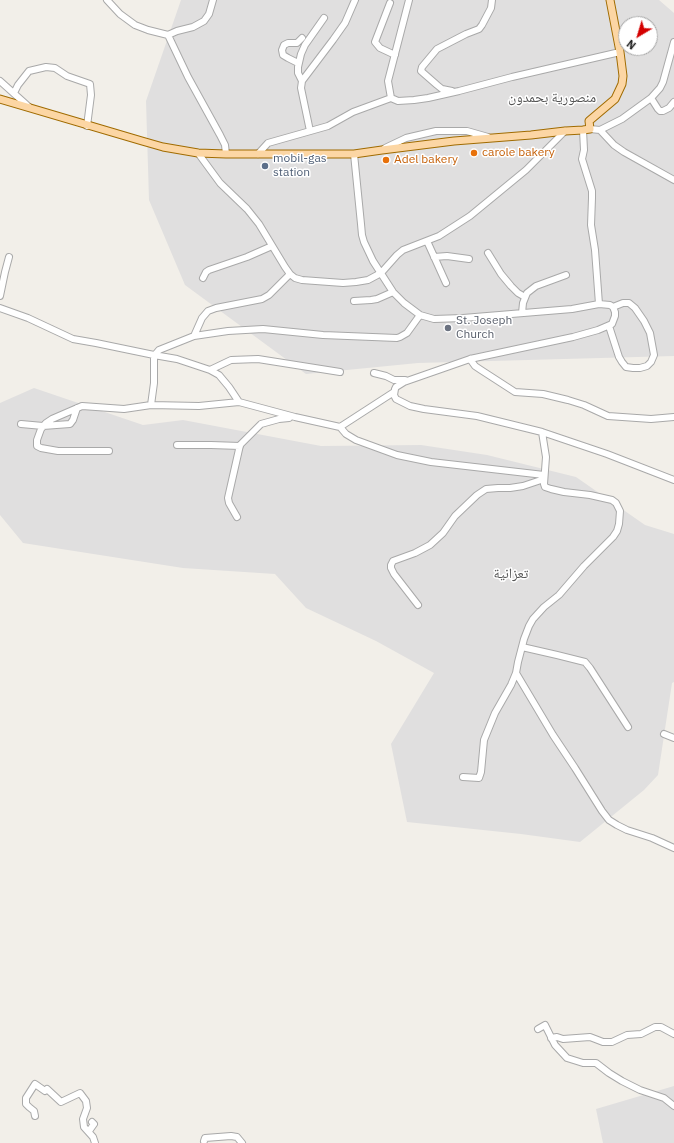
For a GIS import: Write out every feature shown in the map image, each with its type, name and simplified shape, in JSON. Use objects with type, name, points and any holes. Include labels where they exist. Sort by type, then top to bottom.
[{"type":"main road","points":[[610,0],[618,42]]},
{"type":"main road","points":[[0,99],[163,147],[198,153],[354,154],[454,141],[530,136],[586,129],[589,121],[615,99],[622,84],[623,76],[620,56]]},
{"type":"street","points":[[107,0],[120,14],[135,25],[168,35],[193,27],[204,21],[209,14],[213,0]]},
{"type":"street","points":[[310,131],[301,88],[302,81],[333,40],[344,23],[355,0]]},
{"type":"street","points":[[391,98],[388,81],[409,0]]},
{"type":"street","points":[[459,91],[442,89],[422,71],[422,67],[436,49],[479,29],[491,8],[492,0]]},
{"type":"street","points":[[390,3],[375,42],[380,48],[395,55]]},
{"type":"street","points":[[302,81],[298,72],[298,63],[301,54],[324,18]]},
{"type":"street","points":[[168,35],[220,135],[225,146],[226,154]]},
{"type":"street","points":[[298,63],[283,55],[282,50],[284,45],[288,43],[297,43],[302,38]]},
{"type":"street","points":[[599,304],[595,250],[591,225],[592,191],[582,159],[586,129],[600,130],[622,119],[651,98],[663,82],[674,42]]},
{"type":"street","points":[[258,154],[268,144],[328,126],[353,112],[391,98],[398,101],[414,100],[459,91],[618,52]]},
{"type":"street","points":[[14,93],[18,85],[29,71],[46,67],[55,68],[67,76],[90,84],[91,95],[88,126]]},
{"type":"street","points":[[0,81],[29,107]]},
{"type":"street","points":[[651,98],[658,109],[663,111],[669,108],[674,102]]},
{"type":"street","points":[[600,130],[614,145],[624,152],[674,180]]},
{"type":"street","points":[[382,150],[406,138],[436,131],[467,131],[490,138]]},
{"type":"street","points":[[198,153],[220,183],[247,209],[262,227],[290,274],[302,280],[343,283],[368,280],[381,273],[403,250],[427,241],[457,225],[526,170],[565,131]]},
{"type":"street","points":[[354,154],[362,236],[368,251],[393,292],[404,303],[420,315],[438,320],[572,309],[599,304],[610,305],[613,307],[623,303],[629,303],[635,308],[650,333],[654,355],[651,362],[647,366],[640,368],[626,367],[619,357],[609,326]]},
{"type":"street","points":[[427,241],[446,283]]},
{"type":"street","points":[[203,278],[209,270],[247,257],[272,246]]},
{"type":"street","points":[[488,253],[501,274],[511,286],[525,297]]},
{"type":"street","points":[[434,257],[447,256],[469,259]]},
{"type":"street","points":[[0,296],[4,272],[9,257]]},
{"type":"street","points":[[194,336],[202,318],[208,311],[262,299],[269,295],[290,274]]},
{"type":"street","points":[[522,313],[523,303],[527,293],[536,286],[566,275]]},
{"type":"street","points":[[354,301],[378,299],[393,292]]},
{"type":"street","points":[[613,307],[615,316],[613,322],[609,326],[573,337],[470,359],[396,386],[394,392],[395,397],[396,399],[410,406],[477,416],[542,432],[608,454],[674,480]]},
{"type":"street","points":[[0,308],[28,318],[73,339],[177,359],[210,370],[219,375],[239,402]]},
{"type":"street","points":[[151,405],[154,383],[154,355],[162,348],[194,336],[263,328],[330,335],[400,338],[407,333],[420,315]]},
{"type":"street","points":[[210,370],[231,360],[258,359],[340,372]]},
{"type":"street","points":[[470,359],[474,366],[515,392],[542,394],[568,400],[584,405],[608,416],[650,418],[674,417]]},
{"type":"street","points":[[374,373],[394,380],[409,380]]},
{"type":"street","points":[[340,427],[394,392]]},
{"type":"street","points":[[110,450],[58,451],[37,446],[37,440],[43,426],[52,419],[86,405],[124,408],[151,405],[199,406],[239,402],[340,427],[346,434],[356,440],[397,455],[431,462],[544,477]]},
{"type":"street","points":[[21,424],[43,426],[70,424],[77,408]]},
{"type":"street","points":[[237,517],[229,503],[228,498],[240,446],[243,441],[262,424],[279,419],[295,417]]},
{"type":"street","points":[[463,777],[479,778],[481,772],[484,740],[495,713],[516,673],[526,632],[533,619],[544,607],[559,595],[584,566],[613,537],[617,531],[620,518],[618,506],[612,500],[590,494],[564,492],[545,486],[544,477],[546,457],[542,432]]},
{"type":"street","points":[[177,445],[240,446]]},
{"type":"street","points":[[418,605],[394,574],[391,568],[392,562],[430,545],[444,533],[455,516],[477,495],[486,489],[524,486],[544,477]]},
{"type":"street","points":[[522,647],[585,662],[628,727]]},
{"type":"street","points":[[516,673],[553,735],[609,820],[627,830],[652,838],[674,848]]},
{"type":"street","points":[[664,734],[674,738]]},
{"type":"street","points":[[538,1029],[545,1024],[555,1045],[567,1058],[583,1063],[596,1063],[622,1081],[640,1090],[664,1098],[674,1106]]},
{"type":"street","points":[[551,1038],[557,1037],[563,1039],[590,1037],[603,1042],[612,1042],[627,1035],[641,1034],[654,1027],[662,1027],[674,1034]]},
{"type":"street","points":[[35,1116],[34,1111],[26,1104],[26,1098],[35,1084],[45,1091],[47,1089],[61,1102],[80,1093],[86,1101],[87,1108],[83,1119],[84,1127],[94,1137],[95,1143]]},
{"type":"street","points":[[89,1131],[94,1124],[92,1122]]},
{"type":"street","points":[[204,1141],[205,1138],[231,1136],[236,1137],[242,1143]]},
{"type":"shaded area","points":[[181,0],[659,0],[674,13],[674,356],[418,363],[306,374],[185,285],[149,200],[146,101]]},
{"type":"shaded area","points":[[34,388],[143,425],[183,420],[321,446],[421,445],[487,455],[576,477],[645,525],[674,534],[674,682],[672,683],[658,775],[644,790],[580,842],[407,822],[391,744],[434,673],[376,641],[306,608],[275,574],[183,568],[23,543],[0,515],[0,403]]},
{"type":"shaded area","points":[[674,1086],[674,1143],[603,1143],[596,1109]]},
{"type":"place","name":"carole bakery","points":[[474,153]]},
{"type":"place","name":"Adel bakery","points":[[386,160]]},
{"type":"place","name":"mobil-gas station","points":[[265,166]]},
{"type":"place","name":"St. Joseph Church","points":[[448,328]]},
{"type":"district","name":"منصورية بحمدون","points":[[552,98]]},
{"type":"district","name":"تعزانية","points":[[511,574]]}]
